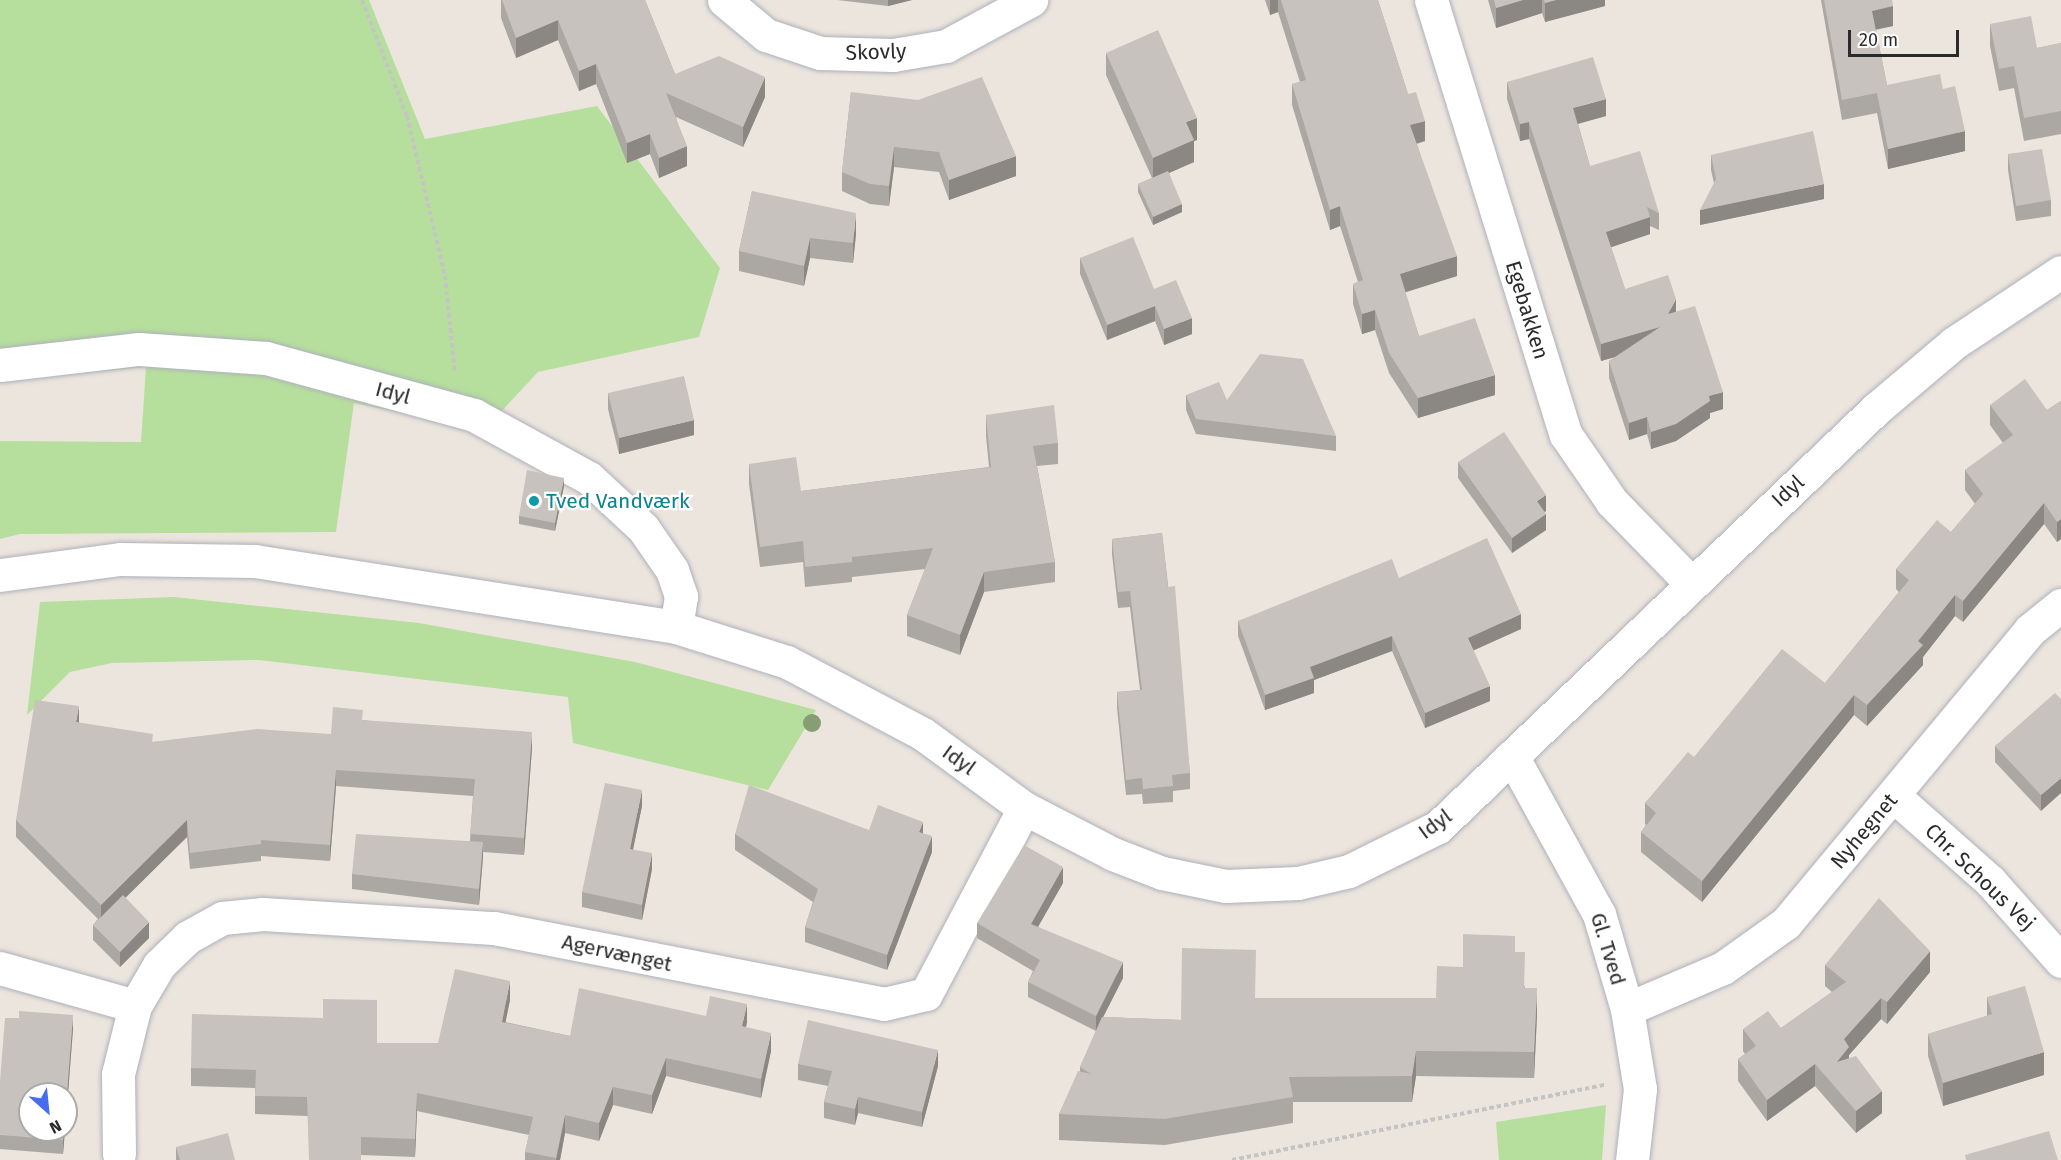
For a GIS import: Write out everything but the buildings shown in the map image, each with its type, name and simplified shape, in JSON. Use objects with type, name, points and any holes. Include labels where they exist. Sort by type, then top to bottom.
[{"type":"street","name":"Skovly","points":[[724,0],[765,35],[820,54],[893,55],[946,46],[1031,0]]},
{"type":"street","name":"Egebakken","points":[[1431,0],[1566,435],[1612,502],[1690,582]]},
{"type":"street","name":"Idyl","points":[[0,575],[120,559],[255,561],[676,627],[787,662],[923,734],[1024,808],[1162,873],[1226,886],[1298,883],[1348,871],[1438,827],[1690,582],[1954,343],[2061,272]]},
{"type":"street","name":"Idyl","points":[[0,365],[139,349],[266,358],[474,415],[589,478],[643,528],[672,570],[681,596],[676,627]]},
{"type":"street","name":"Nyhegnet","points":[[1627,1009],[1723,968],[1786,923],[2030,630],[2061,605]]},
{"type":"street","name":"Gl. Tved","points":[[1512,756],[1599,914],[1627,1009],[1637,1079],[1632,1160]]},
{"type":"street","name":"Chr. Schous Vej","points":[[1894,796],[1990,881],[2061,961]]},
{"type":"street","name":"Agervænget","points":[[119,1154],[118,1074],[135,1006],[159,965],[188,937],[222,918],[263,914],[494,928],[885,1004],[926,994],[1024,808]]},
{"type":"street","points":[[0,968],[135,1006]]},
{"type":"path","points":[[362,0],[407,117],[445,276],[455,374],[475,401],[474,415]]},
{"type":"path","points":[[1232,1160],[1637,1079]]},
{"type":"green space","points":[[0,0],[369,0],[425,139],[597,106],[720,268],[699,337],[538,372],[484,430],[354,403],[336,532],[20,534],[0,539],[0,441],[141,442],[146,367],[0,381]]},
{"type":"green space","points":[[174,597],[419,623],[635,662],[816,710],[768,790],[573,743],[568,697],[259,660],[112,663],[70,672],[27,715],[40,602]]},
{"type":"green space","points":[[1606,1105],[1602,1160],[1499,1160],[1496,1122]]},
{"type":"place","name":"Tved Vandværk","points":[[534,501]]}]
